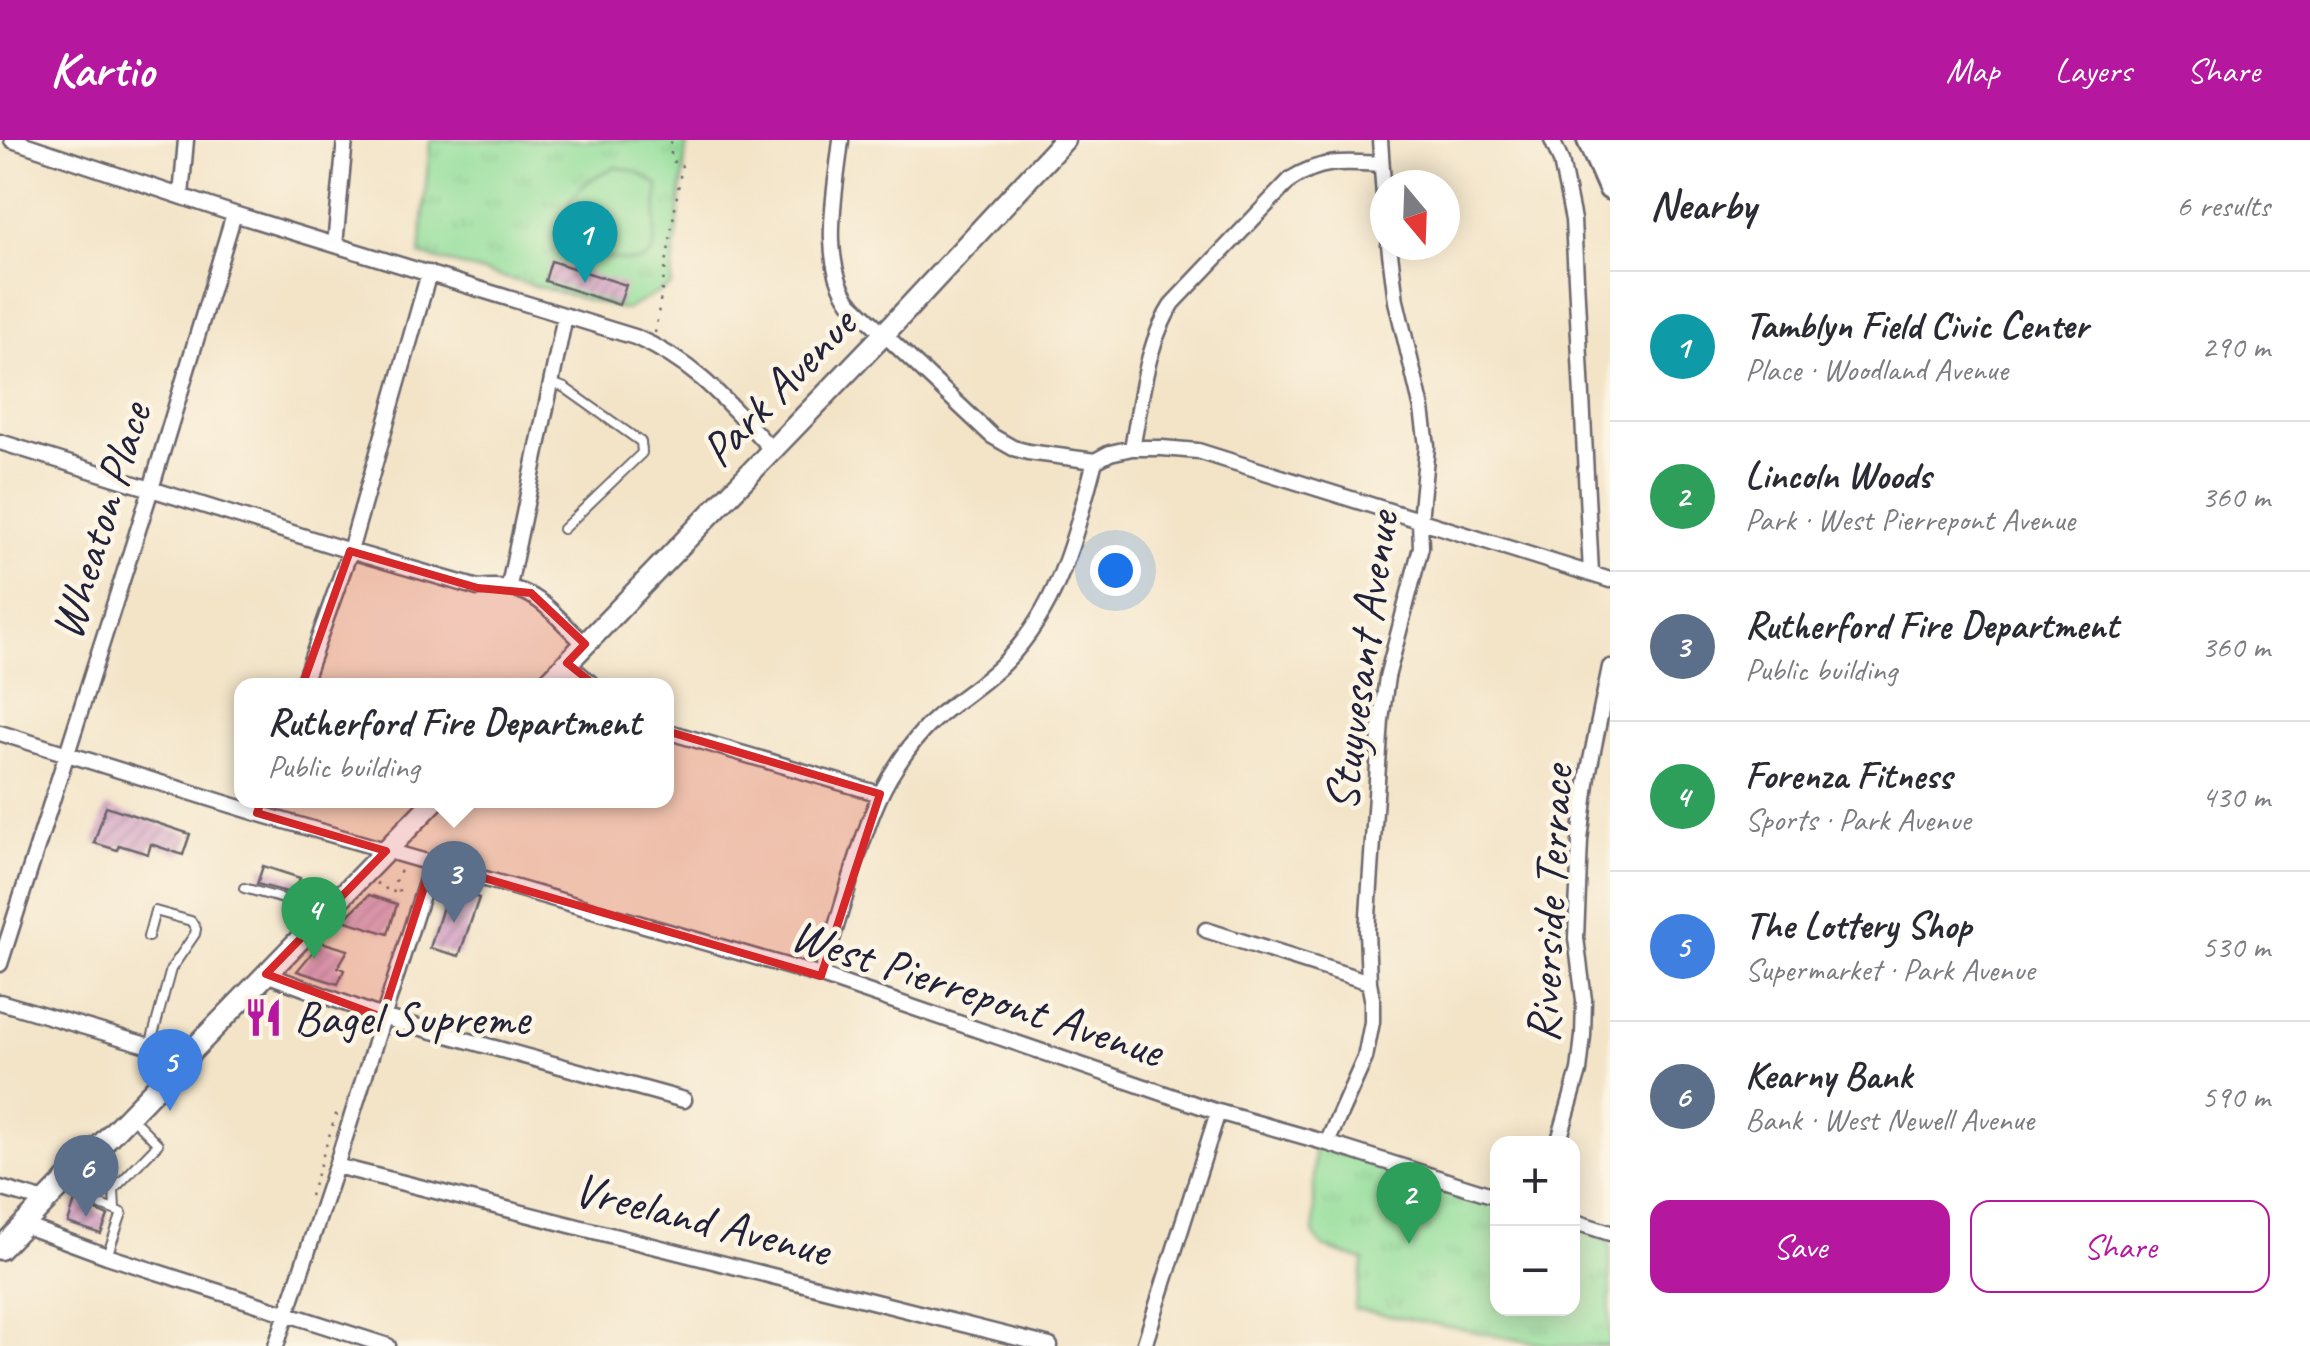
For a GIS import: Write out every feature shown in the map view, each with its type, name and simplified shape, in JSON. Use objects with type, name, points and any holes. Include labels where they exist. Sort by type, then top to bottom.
[{"type":"highway","points":[[1598,140],[1610,149]]},
{"type":"main road","points":[[1590,140],[1610,188]]},
{"type":"street","points":[[12,140],[234,214],[636,336],[703,378],[772,450]]},
{"type":"street","points":[[181,196],[186,140]]},
{"type":"street","points":[[335,245],[345,140]]},
{"type":"street","points":[[841,140],[832,238],[840,288],[850,302],[992,436],[1028,452],[1095,460],[1132,448],[1198,451],[1610,580]]},
{"type":"street","name":"Park Avenue","points":[[552,678],[884,334],[1064,140]]},
{"type":"street","points":[[1380,140],[1382,170]]},
{"type":"street","points":[[1552,140],[1572,220],[1591,574]]},
{"type":"street","points":[[1132,448],[1152,341],[1173,303],[1292,179],[1322,164],[1381,164]]},
{"type":"street","name":"Wheaton Place","points":[[0,964],[234,214]]},
{"type":"street","name":"Stuyvesant Avenue","points":[[1327,1142],[1368,1049],[1372,998],[1368,912],[1381,720],[1387,677],[1421,547],[1427,446],[1391,260]]},
{"type":"street","points":[[305,678],[350,551],[429,272]]},
{"type":"street","points":[[510,586],[565,316]]},
{"type":"street","points":[[0,442],[478,588],[510,586],[530,594],[584,644]]},
{"type":"street","points":[[820,976],[880,794],[914,741],[934,720],[986,680],[1041,616],[1066,565],[1095,460]]},
{"type":"street","points":[[566,663],[584,678]]},
{"type":"street","name":"Riverside Terrace","points":[[1560,1136],[1579,1071],[1583,1036],[1584,1000],[1576,938],[1580,840],[1588,775],[1610,667]]},
{"type":"street","name":"West Pierrepont Avenue","points":[[0,733],[234,800]]},
{"type":"street","points":[[674,733],[880,794]]},
{"type":"street","name":"West Pierrepont Avenue","points":[[262,808],[386,851],[820,976],[1218,1112],[1490,1194]]},
{"type":"street","points":[[0,1248],[427,808]]},
{"type":"street","points":[[276,1346],[382,1018],[425,861]]},
{"type":"street","points":[[1206,930],[1369,982]]},
{"type":"street","points":[[266,974],[382,1018],[684,1100]]},
{"type":"street","points":[[0,1002],[150,1046],[181,1060]]},
{"type":"street","points":[[1144,1346],[1218,1112]]},
{"type":"street","name":"Vreeland Avenue","points":[[336,1166],[1050,1346]]},
{"type":"street","points":[[0,1188],[45,1201]]},
{"type":"street","points":[[1580,1224],[1610,1233]]},
{"type":"street","points":[[23,1225],[388,1346]]},
{"type":"lane","points":[[552,383],[566,388],[642,442],[642,453],[563,529]]},
{"type":"lane","points":[[244,888],[294,902],[317,921]]},
{"type":"lane","points":[[148,937],[155,910],[191,921],[196,929],[171,969],[150,1046]]},
{"type":"lane","points":[[115,1210],[114,1189],[158,1144],[129,1115]]},
{"type":"lane","points":[[65,1181],[82,1198],[122,1213],[107,1256]]},
{"type":"path","points":[[653,344],[682,164],[671,161],[672,140]]},
{"type":"path","points":[[389,882],[408,894],[425,861]]},
{"type":"path","points":[[376,883],[389,882],[402,870]]},
{"type":"path","points":[[389,882],[388,893],[398,890]]},
{"type":"path","points":[[309,1199],[339,1106]]},
{"type":"highlighted area","points":[[350,551],[478,588],[531,593],[585,644],[567,663],[643,724],[880,794],[821,976],[432,863],[382,1017],[266,974],[386,851],[257,813]]},
{"type":"green space","points":[[430,140],[687,140],[671,286],[625,310],[420,255]]},
{"type":"green space","points":[[617,167],[637,172],[658,185],[654,250],[639,261],[589,255],[576,246],[568,230],[568,208],[579,190]]},
{"type":"green space","points":[[1314,1142],[1490,1200],[1490,1316],[1580,1316],[1580,1230],[1610,1241],[1610,1346],[1551,1346],[1354,1309],[1364,1261],[1323,1247],[1314,1235]]},
{"type":"building","points":[[551,261],[626,285],[619,305],[545,281]]},
{"type":"building","points":[[106,806],[190,834],[183,855],[151,844],[148,854],[119,845],[117,850],[94,843]]},
{"type":"building","points":[[263,866],[300,878],[294,894],[257,884]]},
{"type":"building","points":[[449,888],[479,898],[459,956],[430,948]]},
{"type":"building","points":[[369,895],[397,904],[388,934],[343,920]]},
{"type":"building","points":[[321,942],[348,950],[338,967],[344,970],[338,984],[297,971]]},
{"type":"building","points":[[75,1201],[108,1216],[101,1234],[68,1223]]},
{"type":"place","name":"Tamblyn Field Civic Center","points":[[585,283]]},
{"type":"place","name":"Rutherford Fire Department","points":[[454,923]]},
{"type":"place","name":"Forenza Fitness","points":[[314,959]]},
{"type":"place","name":"Bagel Supreme","points":[[264,1018]]},
{"type":"place","name":"The Lottery Shop","points":[[170,1111]]},
{"type":"place","name":"Kearny Bank","points":[[86,1217]]},
{"type":"place","name":"Lincoln Woods","points":[[1409,1244]]}]
